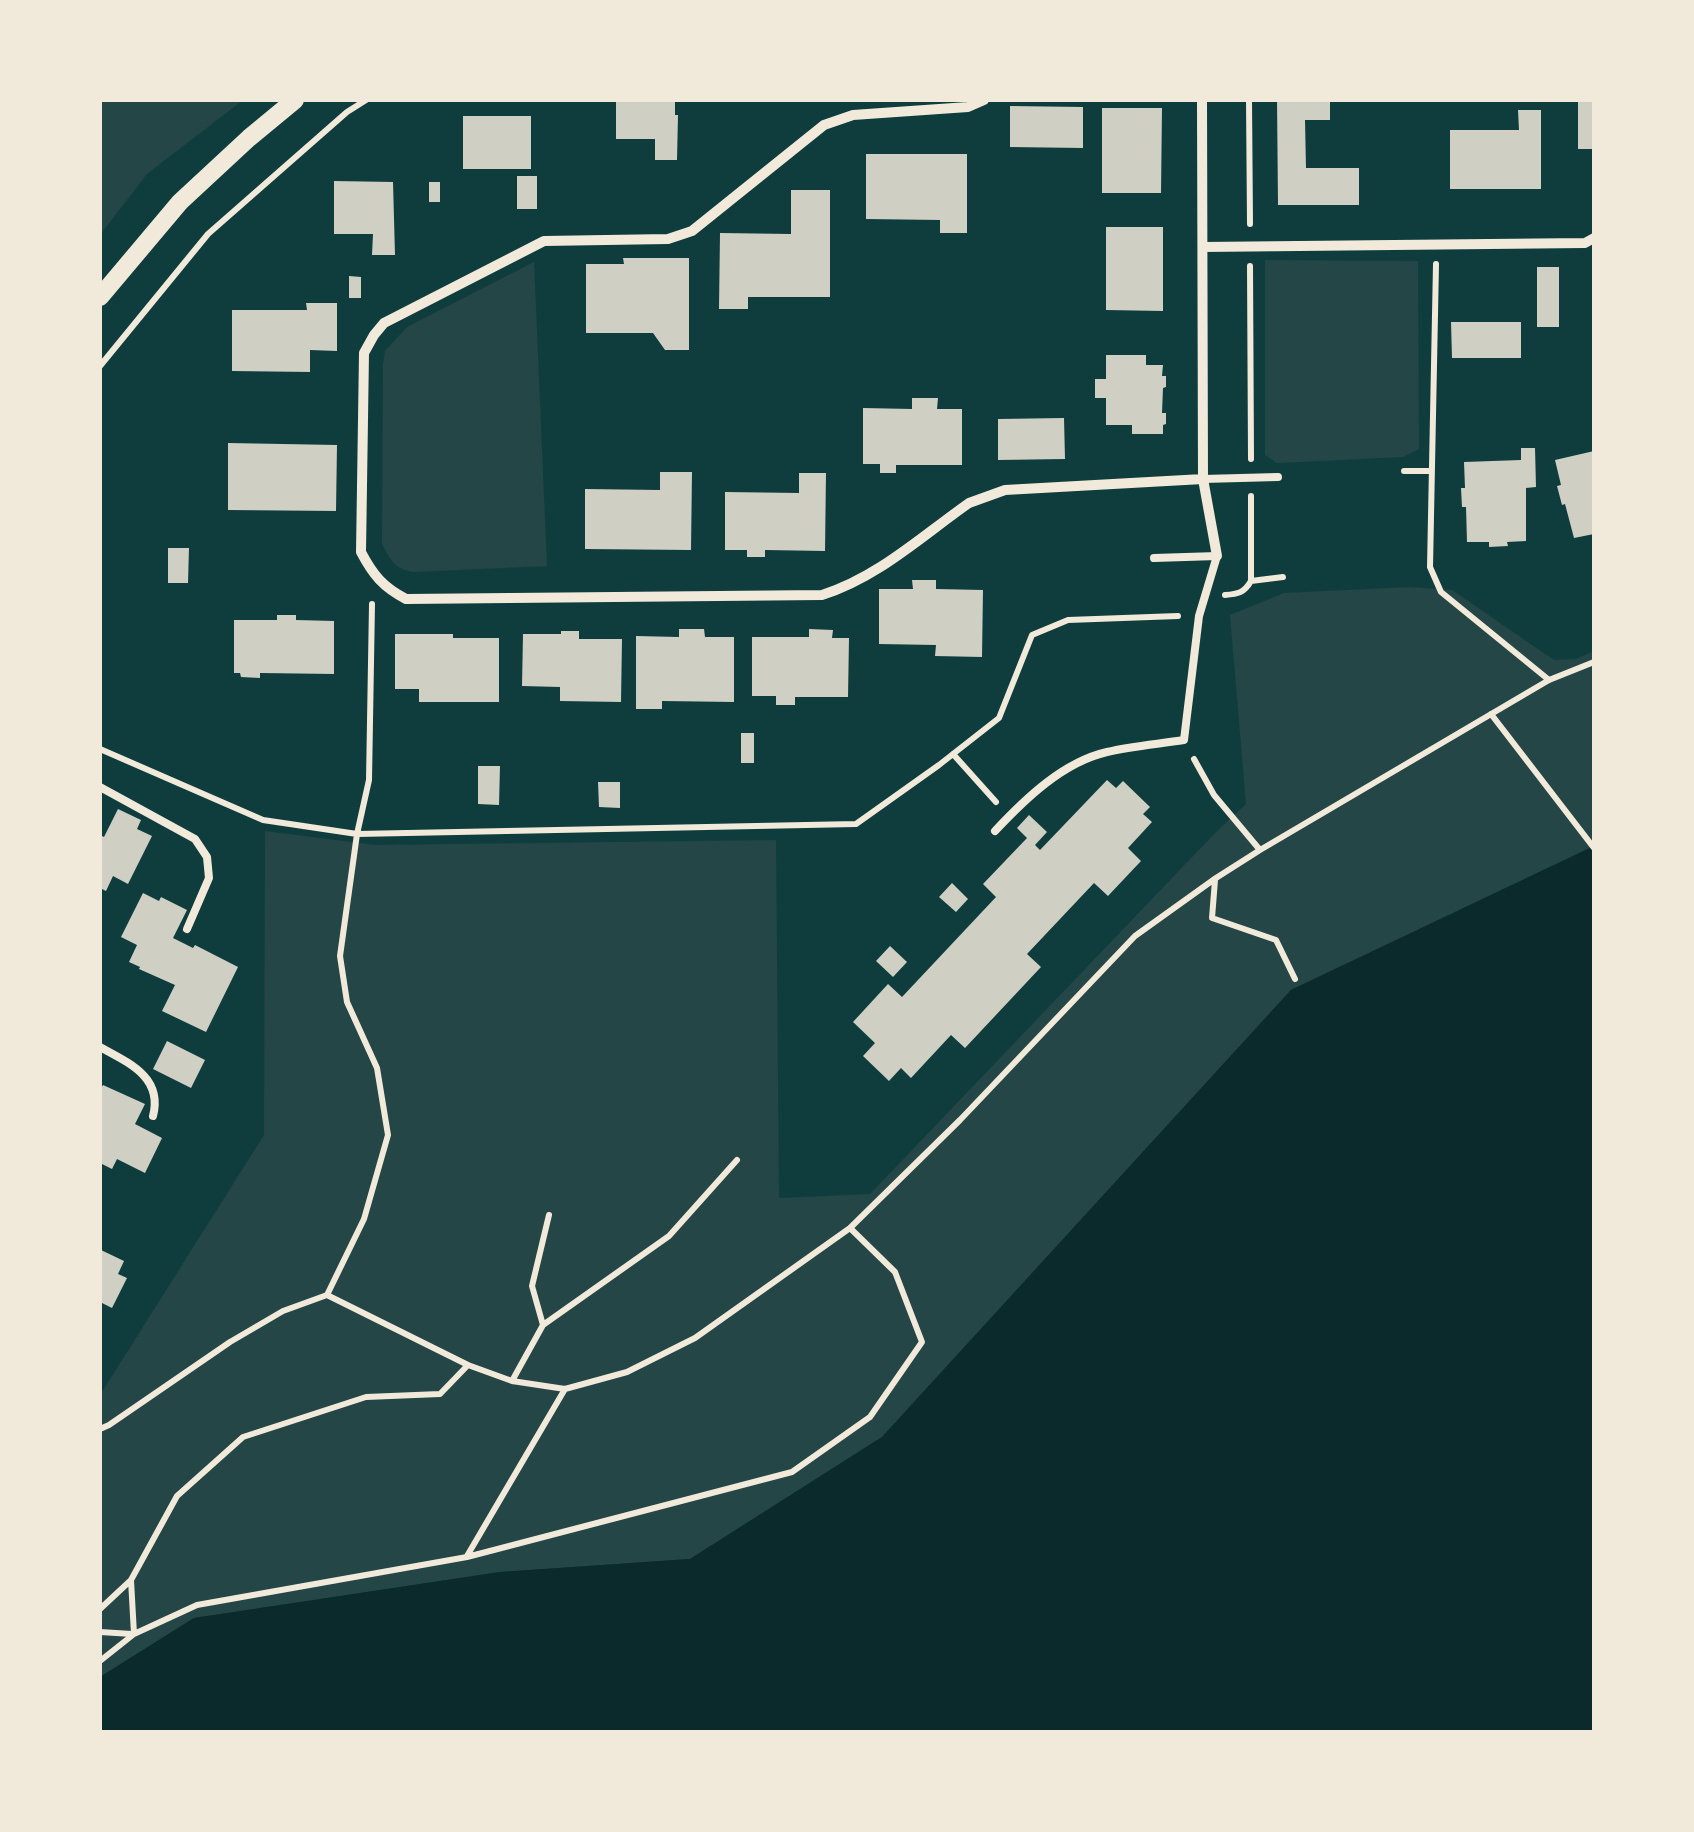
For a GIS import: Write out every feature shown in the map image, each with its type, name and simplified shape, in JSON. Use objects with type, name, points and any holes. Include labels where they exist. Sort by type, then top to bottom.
[{"type":"street","points":[[100,296],[180,202],[294,100]]},
{"type":"street","points":[[984,100],[968,107],[854,115],[824,125],[692,231],[668,239],[544,241],[384,323],[364,353],[361,552],[372,574],[388,590],[406,599],[822,595],[864,578],[968,502],[1005,490],[1203,479]]},
{"type":"street","points":[[1202,100],[1203,479],[1217,556]]},
{"type":"street","points":[[1203,247],[1585,243],[1594,238]]},
{"type":"lane","points":[[1203,479],[1278,478]]},
{"type":"lane","points":[[995,832],[1058,774],[1104,752],[1184,740],[1199,616],[1217,556],[1154,558]]},
{"type":"lane","points":[[100,787],[195,839],[201,848],[209,878],[187,930]]},
{"type":"lane","points":[[100,1047],[130,1063],[151,1083],[157,1100],[153,1116]]},
{"type":"path","points":[[100,366],[208,234],[366,100]]},
{"type":"path","points":[[1207,595],[1238,594],[1251,582],[1249,100]]},
{"type":"path","points":[[1436,243],[1430,567],[1441,592],[1550,680]]},
{"type":"path","points":[[1404,471],[1432,471]]},
{"type":"path","points":[[100,1429],[282,1311],[327,1295],[364,1219],[388,1135],[377,1068],[347,1002],[340,956],[357,834],[369,780],[372,574]]},
{"type":"path","points":[[1251,582],[1283,578]]},
{"type":"path","points":[[100,749],[263,820],[357,834],[856,824],[1000,718],[1032,635],[1068,620],[1199,616]]},
{"type":"path","points":[[327,1295],[468,1365],[512,1381],[565,1388],[627,1372],[695,1338],[850,1228],[960,1120],[1135,936],[1260,850],[1550,680],[1594,662]]},
{"type":"path","points":[[1491,714],[1594,848]]},
{"type":"path","points":[[1184,740],[1214,795],[1260,850]]},
{"type":"path","points":[[954,754],[1009,816]]},
{"type":"path","points":[[1216,878],[1212,918],[1276,940],[1296,978]]},
{"type":"path","points":[[512,1381],[543,1325],[669,1236],[736,1160]]},
{"type":"path","points":[[543,1325],[532,1286],[549,1215]]},
{"type":"path","points":[[100,1662],[134,1634],[197,1605],[467,1557],[792,1472],[870,1417],[922,1342],[894,1272],[850,1228]]},
{"type":"path","points":[[100,1609],[131,1580],[176,1496],[242,1437],[366,1398],[440,1394],[468,1365]]},
{"type":"path","points":[[467,1557],[565,1388]]},
{"type":"path","points":[[131,1580],[134,1634]]},
{"type":"path","points":[[100,1632],[134,1634]]},
{"type":"shaded area","points":[[100,100],[243,100],[147,174],[100,235]]},
{"type":"shaded area","points":[[1265,260],[1418,261],[1419,449],[1403,457],[1277,463],[1265,455]]},
{"type":"shaded area","points":[[534,262],[547,566],[413,572],[397,566],[382,543],[385,351],[407,327]]},
{"type":"shaded area","points":[[1410,587],[1452,590],[1554,660],[1576,659],[1594,651],[1594,846],[1291,990],[882,1437],[690,1559],[500,1572],[194,1618],[100,1677],[100,1395],[264,1135],[265,831],[375,845],[776,840],[779,1198],[870,1194],[1246,804],[1230,615],[1284,593]]},
{"type":"shaded area","points":[[1594,846],[1594,1732],[100,1732],[100,1677],[194,1618],[500,1572],[690,1559],[882,1437],[1291,990]]},
{"type":"building","points":[[616,100],[675,100],[677,160],[655,160],[655,139],[616,139]]},
{"type":"building","points":[[1277,100],[1330,100],[1330,120],[1305,120],[1306,168],[1359,168],[1359,205],[1278,205]]},
{"type":"building","points":[[1578,100],[1594,100],[1594,149],[1578,149]]},
{"type":"building","points":[[1010,106],[1083,107],[1083,148],[1010,147]]},
{"type":"building","points":[[1102,108],[1162,108],[1161,193],[1102,193]]},
{"type":"building","points":[[1518,110],[1541,110],[1541,189],[1450,189],[1450,130],[1519,130]]},
{"type":"building","points":[[463,116],[531,116],[531,169],[463,169]]},
{"type":"building","points":[[866,154],[967,154],[967,233],[940,233],[940,220],[866,219]]},
{"type":"building","points":[[517,176],[537,176],[537,209],[517,209]]},
{"type":"building","points":[[334,181],[393,182],[395,255],[372,255],[373,234],[334,234]]},
{"type":"building","points":[[429,182],[440,182],[440,202],[429,202]]},
{"type":"building","points":[[791,190],[830,190],[830,297],[748,297],[748,309],[719,309],[720,233],[791,234]]},
{"type":"building","points":[[1106,227],[1163,227],[1163,311],[1106,310]]},
{"type":"building","points":[[623,258],[689,258],[689,350],[665,350],[653,333],[586,333],[586,264],[624,264]]},
{"type":"building","points":[[1537,267],[1559,267],[1559,327],[1537,327]]},
{"type":"building","points":[[349,276],[361,277],[361,298],[349,298]]},
{"type":"building","points":[[306,303],[337,303],[337,351],[310,350],[310,372],[232,371],[232,310],[307,310]]},
{"type":"building","points":[[1451,322],[1521,322],[1521,358],[1452,358]]},
{"type":"building","points":[[1106,355],[1146,355],[1146,365],[1163,365],[1163,434],[1132,434],[1132,425],[1106,425],[1106,398],[1095,398],[1095,379],[1106,379]]},
{"type":"building","points":[[912,398],[938,398],[937,409],[962,409],[962,465],[896,465],[896,473],[880,473],[880,464],[863,464],[863,408],[912,409]]},
{"type":"building","points":[[1064,418],[1065,459],[998,460],[998,419]]},
{"type":"building","points":[[228,443],[337,445],[336,511],[228,510]]},
{"type":"building","points":[[1521,448],[1535,448],[1536,487],[1526,488],[1526,541],[1489,547],[1489,542],[1467,542],[1461,488],[1465,488],[1464,462],[1521,460]]},
{"type":"building","points":[[1594,451],[1594,534],[1574,538],[1557,486],[1561,485],[1555,460]]},
{"type":"building","points":[[660,472],[692,472],[691,550],[585,549],[585,489],[660,490]]},
{"type":"building","points":[[799,473],[826,473],[825,551],[765,550],[765,557],[747,557],[747,550],[725,550],[725,492],[799,493]]},
{"type":"building","points":[[168,548],[189,548],[188,583],[168,583]]},
{"type":"building","points":[[912,580],[936,580],[936,589],[983,590],[982,657],[935,656],[936,645],[879,644],[879,589],[913,589]]},
{"type":"building","points":[[277,615],[334,621],[334,674],[260,673],[260,678],[234,673],[234,620],[277,620]]},
{"type":"building","points":[[679,629],[704,629],[705,637],[734,637],[734,702],[662,701],[662,709],[636,709],[636,636],[679,637]]},
{"type":"building","points":[[809,629],[833,630],[832,638],[849,638],[848,697],[795,697],[795,705],[776,705],[776,696],[752,696],[752,637],[809,637]]},
{"type":"building","points":[[579,631],[579,639],[622,639],[621,702],[560,701],[560,687],[522,686],[523,634]]},
{"type":"building","points":[[395,634],[499,638],[499,702],[419,702],[419,689],[395,689]]},
{"type":"building","points":[[741,733],[754,733],[754,763],[741,763]]},
{"type":"building","points":[[478,766],[500,766],[499,805],[478,804]]},
{"type":"building","points":[[1107,780],[1116,788],[1123,781],[1150,807],[1143,814],[1152,822],[1128,848],[1141,861],[1108,896],[1094,883],[1027,954],[1041,967],[965,1048],[951,1035],[911,1078],[901,1068],[889,1081],[863,1056],[875,1043],[853,1022],[888,984],[902,997],[996,897],[983,884],[1027,838],[1017,828],[1029,815],[1047,832],[1035,845],[1040,850]]},
{"type":"building","points":[[598,782],[620,782],[620,808],[599,807]]},
{"type":"building","points":[[118,809],[141,820],[137,829],[152,836],[128,884],[113,876],[106,891],[100,888],[100,835],[104,837]]},
{"type":"building","points":[[952,883],[968,899],[956,912],[939,897]]},
{"type":"building","points":[[143,893],[187,910],[173,938],[238,967],[206,1032],[162,1011],[175,985],[129,962],[137,945],[121,937]]},
{"type":"building","points":[[890,946],[907,962],[893,977],[876,961]]},
{"type":"building","points":[[167,1041],[205,1060],[191,1088],[153,1069]]},
{"type":"building","points":[[103,1085],[145,1104],[135,1124],[162,1138],[145,1173],[117,1159],[112,1169],[100,1163]]},
{"type":"building","points":[[101,1250],[124,1261],[118,1274],[127,1278],[112,1308],[100,1302]]}]
